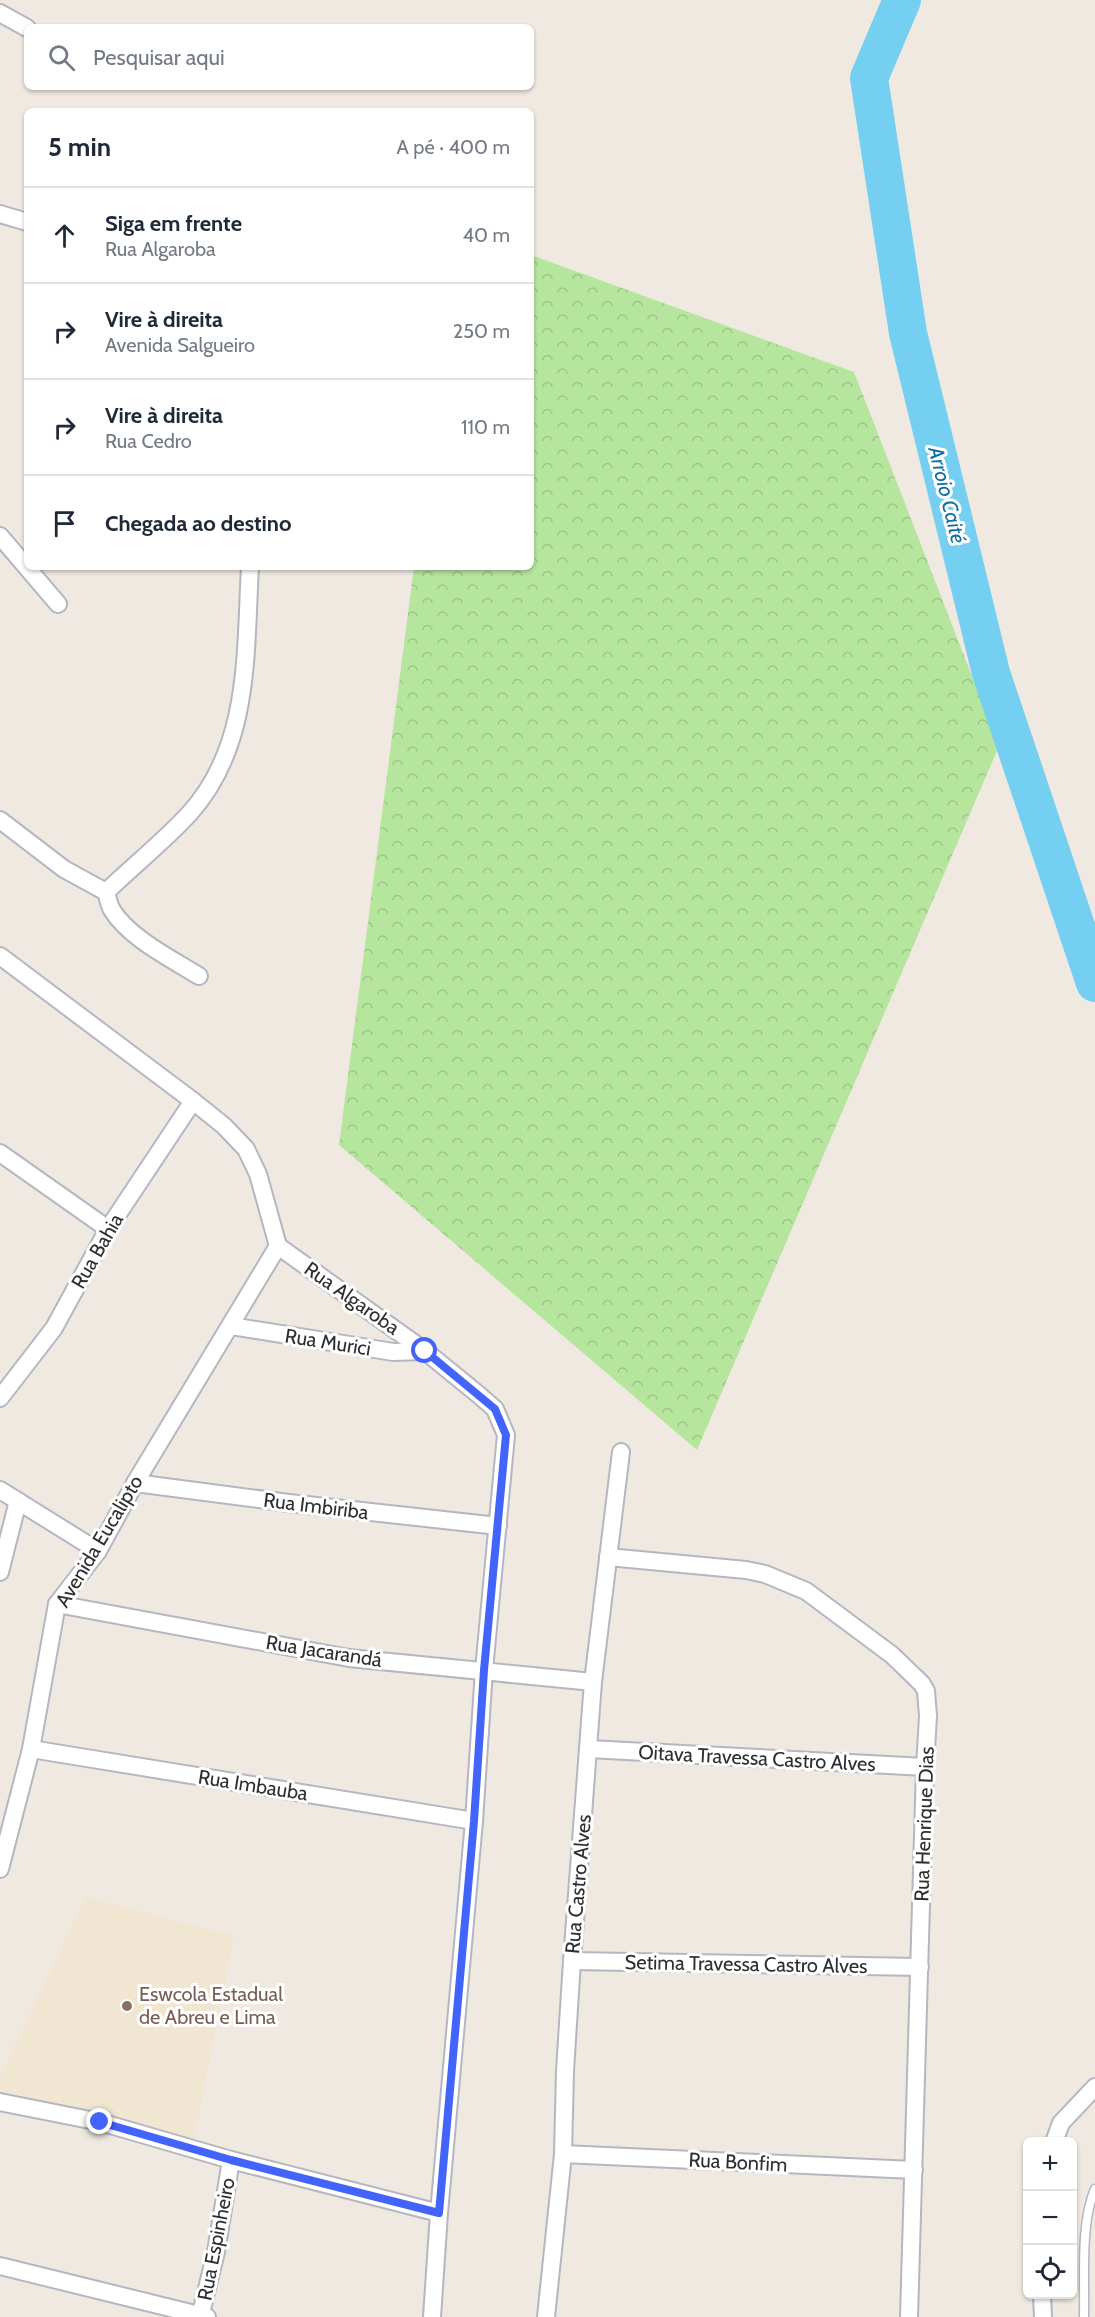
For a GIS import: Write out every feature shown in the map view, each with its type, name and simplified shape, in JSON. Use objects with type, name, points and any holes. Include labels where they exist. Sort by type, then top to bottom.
[{"type":"street","points":[[0,13],[24,26]]},
{"type":"street","points":[[0,214],[24,221]]},
{"type":"street","points":[[0,536],[24,564]]},
{"type":"street","points":[[29,570],[58,604]]},
{"type":"street","points":[[106,892],[189,813],[215,777],[235,729],[244,685],[250,570]]},
{"type":"street","points":[[0,820],[64,869],[106,892],[112,910],[122,923],[143,940],[199,976]]},
{"type":"street","points":[[0,956],[224,1126],[246,1149],[258,1174],[266,1209],[279,1246]]},
{"type":"street","name":"Rua Bahia","points":[[0,1398],[54,1328],[108,1229],[193,1101]]},
{"type":"street","points":[[0,1153],[108,1229]]},
{"type":"street","name":"Avenida Eucalipto","points":[[0,1864],[31,1749],[57,1604],[98,1551],[135,1483],[279,1246]]},
{"type":"street","name":"Rua Algaroba","points":[[279,1246],[425,1351],[495,1409],[506,1435],[498,1526]]},
{"type":"street","name":"Rua Murici","points":[[231,1326],[393,1352],[425,1351]]},
{"type":"street","name":"Rua Castro Alves","points":[[546,2317],[563,2154],[572,1961],[593,1682],[621,1452]]},
{"type":"street","name":"Rua Imbiriba","points":[[135,1483],[498,1526]]},
{"type":"street","points":[[0,1490],[98,1551]]},
{"type":"street","points":[[0,1572],[18,1501]]},
{"type":"street","points":[[432,2317],[439,2213],[474,1821],[484,1670],[498,1526]]},
{"type":"street","name":"Rua Henrique Dias","points":[[608,1557],[746,1570],[786,1581],[806,1591],[892,1655],[926,1691],[928,1716],[909,2317]]},
{"type":"street","name":"Rua Jacarandá","points":[[57,1604],[349,1658],[593,1682]]},
{"type":"street","name":"Rua Imbauba","points":[[31,1749],[474,1821]]},
{"type":"street","name":"Oitava Travessa Castro Alves","points":[[589,1749],[925,1767]]},
{"type":"street","name":"Setima Travessa Castro Alves","points":[[572,1961],[920,1967]]},
{"type":"street","points":[[1055,2137],[1061,2123],[1095,2087]]},
{"type":"street","points":[[0,2102],[100,2122],[231,2160],[439,2213]]},
{"type":"street","name":"Rua Bonfim","points":[[563,2154],[914,2170]]},
{"type":"street","name":"Rua Espinheiro","points":[[202,2316],[216,2252],[231,2160]]},
{"type":"street","points":[[0,2266],[202,2316]]},
{"type":"street","points":[[1042,2299],[1043,2317]]},
{"type":"lane","points":[[1084,2317],[1086,2228],[1090,2201],[1095,2189]]},
{"type":"shaded area","name":"Eswcola Estadual de Abreu e Lima","points":[[86,1897],[234,1936],[194,2139],[0,2090],[0,2077]]},
{"type":"green space","points":[[534,256],[854,372],[999,746],[697,1450],[339,1145],[414,570],[534,570]]},
{"type":"waterway","name":"Arroio Caité","points":[[902,0],[869,78],[908,333],[991,673],[1095,983]]},
{"type":"place","name":"Eswcola Estadual de Abreu e Lima","points":[[127,2006]]},
{"type":"route","points":[[100,2122],[231,2160],[439,2213],[506,1435],[495,1409],[425,1351]]}]
